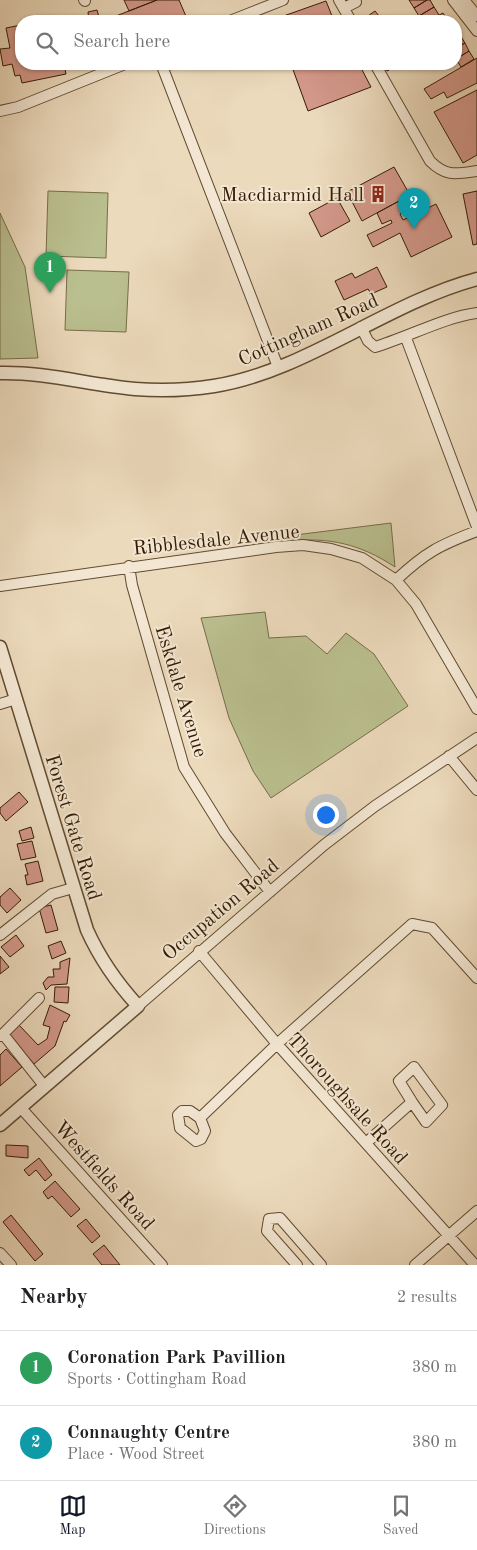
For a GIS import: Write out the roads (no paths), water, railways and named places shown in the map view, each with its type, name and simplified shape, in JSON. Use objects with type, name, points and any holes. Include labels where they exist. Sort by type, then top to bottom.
[{"type":"street","points":[[245,15],[283,0]]},
{"type":"street","points":[[452,0],[477,31]]},
{"type":"street","points":[[464,0],[477,16]]},
{"type":"street","points":[[342,4],[356,2]]},
{"type":"street","points":[[0,111],[18,107],[110,70]]},
{"type":"street","points":[[164,70],[278,367]]},
{"type":"street","points":[[378,70],[430,161],[439,170],[449,173],[477,171]]},
{"type":"street","name":"Cottingham Road","points":[[0,372],[51,375],[135,389],[176,389],[216,386],[278,367],[450,286],[477,280]]},
{"type":"street","points":[[361,327],[368,341],[376,347],[406,338],[463,315],[477,313]]},
{"type":"street","points":[[396,580],[419,558],[440,545],[477,529],[406,338]]},
{"type":"street","name":"Ribblesdale Avenue","points":[[0,586],[129,566],[304,545],[331,549],[362,558],[396,580],[416,604],[477,709]]},
{"type":"street","name":"Eskdale Avenue","points":[[129,566],[132,585],[184,767],[225,833],[270,892]]},
{"type":"street","name":"Forest Gate Road","points":[[0,647],[72,888],[87,930],[99,956],[112,977],[138,1006]]},
{"type":"street","points":[[0,704],[16,699]]},
{"type":"street","name":"Occupation Road","points":[[0,1125],[199,951],[324,845],[375,806],[477,738]]},
{"type":"street","points":[[450,756],[477,790]]},
{"type":"street","points":[[0,935],[52,894],[72,888]]},
{"type":"street","points":[[200,1118],[277,1044],[412,924],[432,928],[477,978]]},
{"type":"street","name":"Thoroughsale Road","points":[[199,951],[277,1044],[474,1265]]},
{"type":"street","points":[[39,998],[2,1035],[45,1086]]},
{"type":"street","points":[[414,1067],[442,1105],[426,1122],[412,1102],[400,1081],[414,1067]]},
{"type":"street","points":[[366,1143],[412,1102]]},
{"type":"street","name":"Westfields Road","points":[[21,1108],[162,1265]]},
{"type":"street","points":[[415,1265],[477,1211]]},
{"type":"street","points":[[297,1265],[267,1230],[269,1219],[280,1218],[321,1265]]},
{"type":"street","points":[[0,1253],[10,1265]]},
{"type":"place","name":"Macdiarmid Hall","points":[[378,194]]},
{"type":"place","name":"Connaughty Centre","points":[[414,229]]},
{"type":"place","name":"Coronation Park Pavillion","points":[[50,293]]}]
